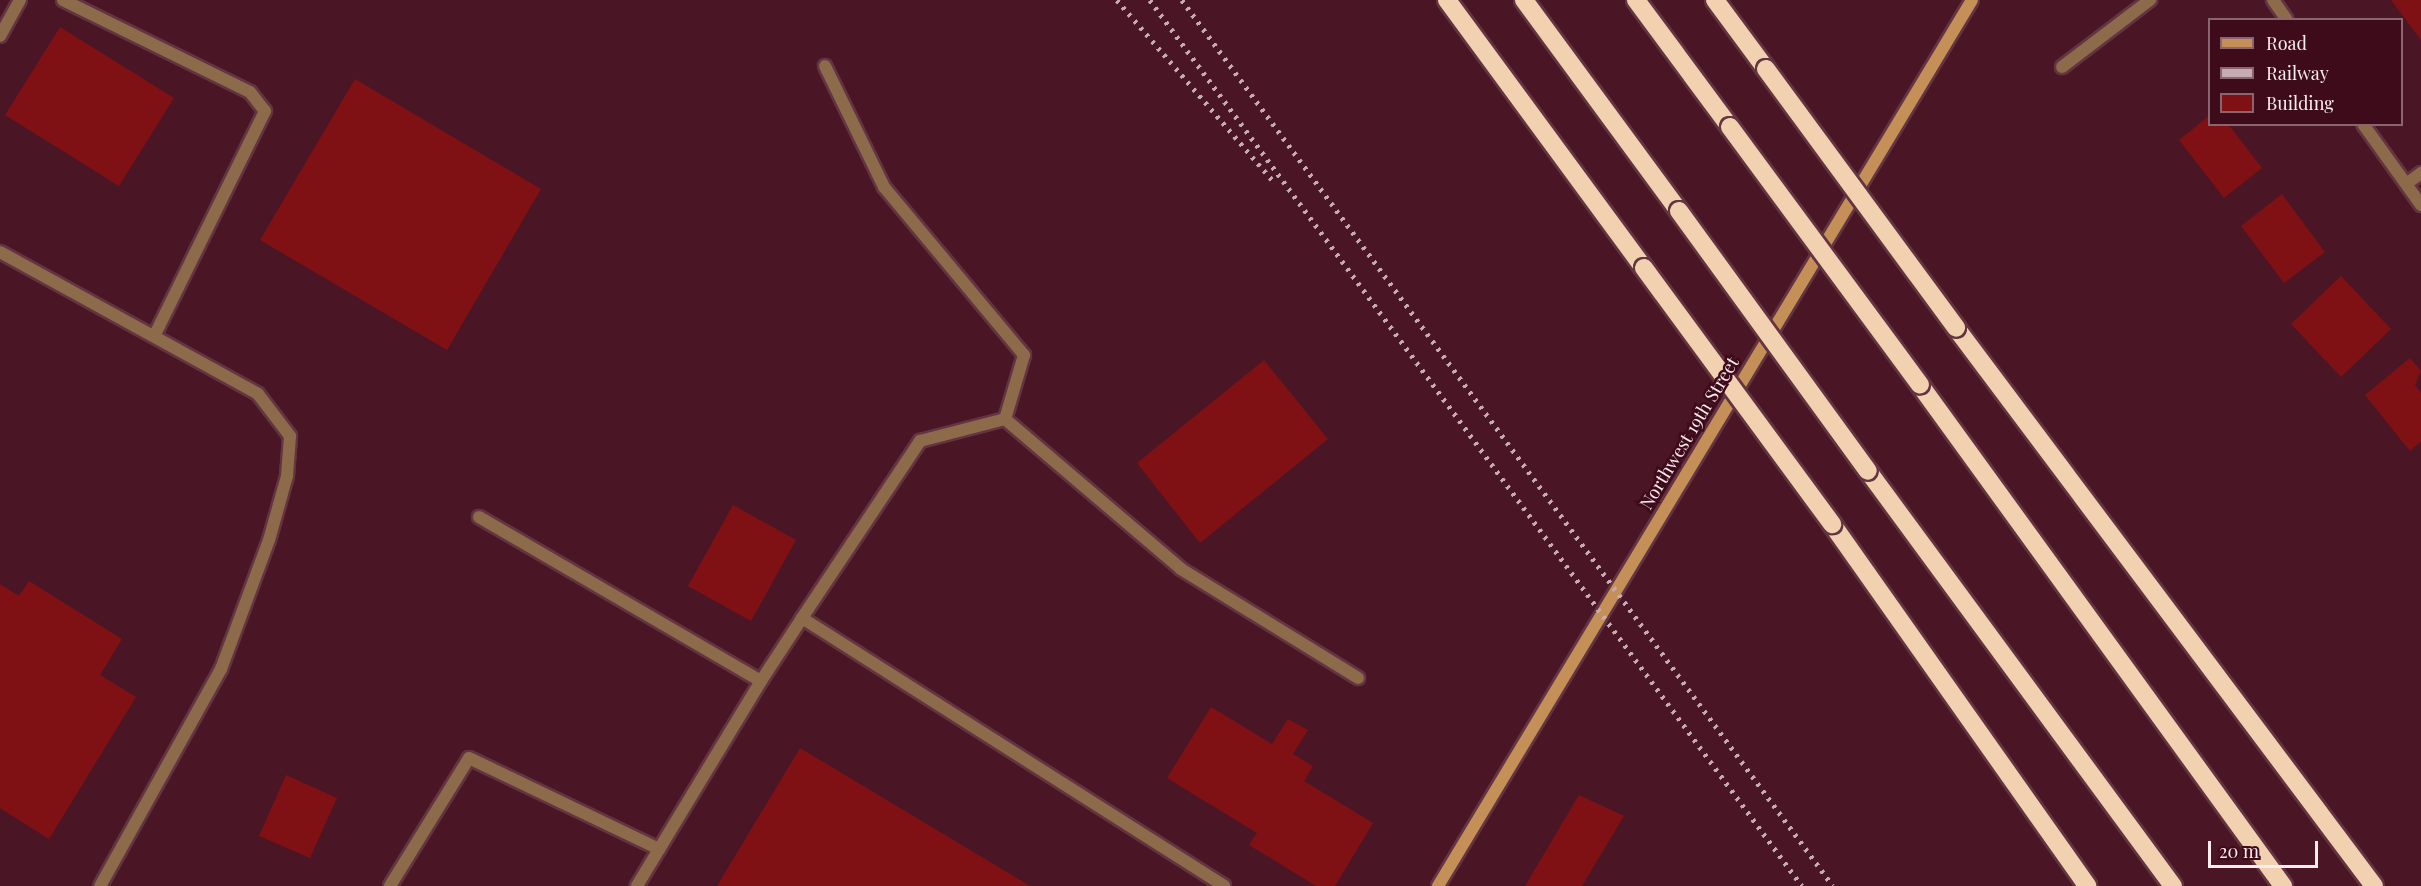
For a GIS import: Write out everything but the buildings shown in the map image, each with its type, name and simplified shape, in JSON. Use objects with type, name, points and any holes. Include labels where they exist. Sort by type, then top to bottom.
[{"type":"highway","points":[[1447,0],[1832,525],[2086,886]]},
{"type":"highway","points":[[1524,0],[2173,886]]},
{"type":"highway","points":[[1636,0],[1920,385],[2283,886]]},
{"type":"highway","points":[[1715,0],[1956,328],[2374,886]]},
{"type":"street","points":[[0,36],[20,0]]},
{"type":"street","points":[[63,0],[250,92],[265,111],[154,335]]},
{"type":"street","name":"Northwest 19th Street","points":[[1438,886],[1972,0]]},
{"type":"street","points":[[2062,67],[2150,0]]},
{"type":"street","points":[[2273,0],[2286,18]]},
{"type":"street","points":[[825,66],[884,187],[1024,355],[1005,419]]},
{"type":"street","points":[[2364,126],[2421,205]]},
{"type":"street","points":[[2406,184],[2421,174]]},
{"type":"street","points":[[0,252],[258,394],[290,436],[287,476],[221,669],[100,886]]},
{"type":"street","points":[[637,886],[761,681],[920,441],[1005,419]]},
{"type":"street","points":[[1005,419],[1181,569],[1358,678]]},
{"type":"street","points":[[479,517],[761,681]]},
{"type":"street","points":[[802,618],[1224,886]]},
{"type":"street","points":[[390,886],[469,758],[659,849]]},
{"type":"railway","points":[[1117,0],[1275,183]]},
{"type":"railway","points":[[1150,0],[1802,886]]},
{"type":"railway","points":[[1182,0],[1833,886]]}]
